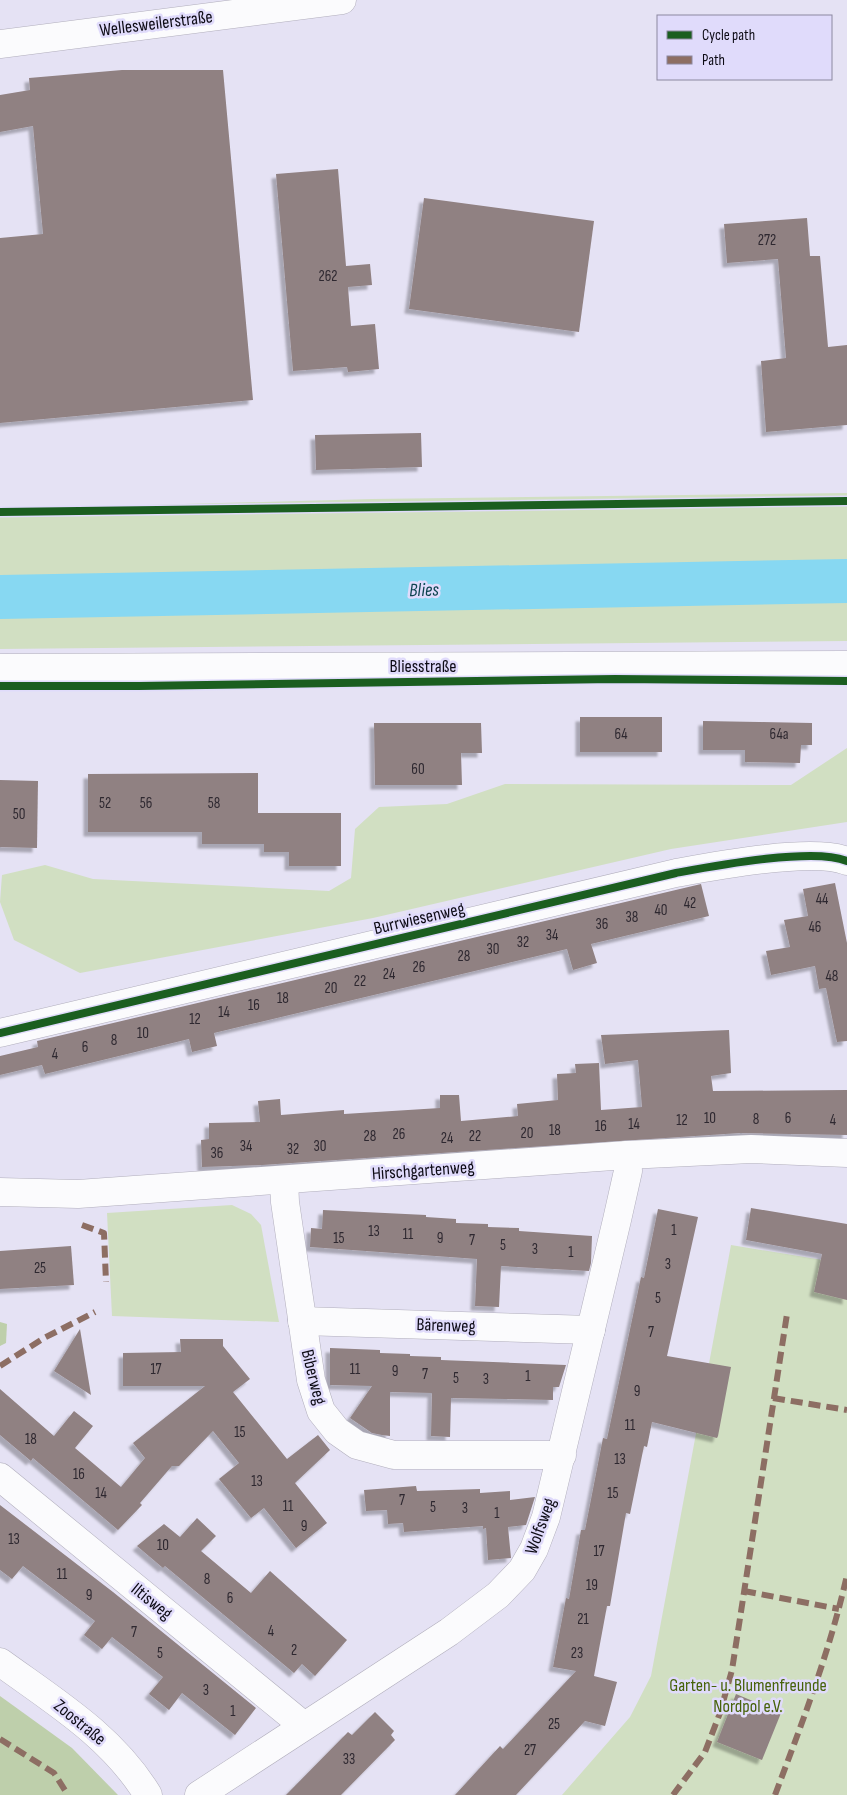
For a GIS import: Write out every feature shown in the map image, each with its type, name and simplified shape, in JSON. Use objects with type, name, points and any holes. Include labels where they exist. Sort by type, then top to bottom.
[{"type":"street","name":"Wellesweilerstraße","points":[[0,44],[342,0]]},
{"type":"street","name":"Bliesstraße","points":[[0,668],[847,665]]},
{"type":"street","name":"Burrwiesenweg","points":[[0,1033],[676,873],[717,865],[790,858],[826,856],[847,861]]},
{"type":"street","name":"Hirschgartenweg","points":[[0,1192],[78,1194],[628,1155],[752,1149],[847,1153]]},
{"type":"street","name":"Wolfsweg","points":[[199,1795],[449,1632],[498,1595],[522,1570],[534,1549],[546,1517],[562,1455],[628,1172],[628,1155]]},
{"type":"street","name":"Biberweg","points":[[284,1180],[285,1202],[311,1380],[321,1411],[337,1431],[358,1445],[394,1455],[562,1455]]},
{"type":"street","name":"Bärenweg","points":[[302,1321],[591,1330]]},
{"type":"street","name":"Iltisweg","points":[[0,1477],[304,1726]]},
{"type":"street","name":"Zoostraße","points":[[0,1662],[89,1726],[118,1753],[148,1795]]},
{"type":"green space","points":[[847,493],[847,641],[0,649],[0,509],[372,499]]},
{"type":"green space","points":[[847,748],[847,822],[671,849],[373,918],[80,973],[14,940],[0,902],[2,875],[45,865],[93,879],[329,891],[351,878],[355,829],[379,807],[447,804],[505,784],[791,785]]},
{"type":"green space","points":[[232,1205],[251,1214],[261,1225],[279,1322],[112,1316],[107,1213]]},
{"type":"green space","name":"Garten- u. Blumenfreunde Nordpol e.V.","points":[[731,1245],[847,1264],[847,1795],[562,1795],[630,1717],[651,1676]]},
{"type":"green space","points":[[0,1322],[7,1324],[6,1343],[0,1346]]},
{"type":"green space","points":[[0,1696],[72,1748],[118,1795],[0,1795]]},
{"type":"building","points":[[122,70],[223,70],[253,400],[0,423],[0,238],[43,234],[33,126],[0,132],[0,95],[30,90],[29,78]]},
{"type":"building","points":[[338,169],[346,266],[370,264],[372,285],[348,287],[351,326],[375,324],[379,369],[348,372],[347,367],[293,371],[276,174]]},
{"type":"building","points":[[424,198],[594,221],[579,332],[409,309]]},
{"type":"building","points":[[807,218],[810,256],[820,256],[828,347],[847,345],[847,425],[766,432],[761,361],[786,358],[778,259],[727,263],[724,224]]},
{"type":"building","points":[[421,433],[422,467],[316,470],[315,435]]},
{"type":"building","points":[[580,717],[662,717],[662,752],[580,752]]},
{"type":"building","points":[[703,721],[812,723],[812,745],[801,745],[800,763],[745,762],[745,750],[703,750]]},
{"type":"building","points":[[374,723],[481,723],[482,753],[461,753],[462,785],[375,785]]},
{"type":"building","points":[[258,773],[258,813],[341,813],[341,866],[289,866],[289,852],[264,852],[264,844],[202,844],[202,832],[88,832],[88,774]]},
{"type":"building","points":[[0,780],[38,781],[37,848],[0,847]]},
{"type":"building","points":[[835,883],[847,943],[847,1041],[837,1042],[826,988],[819,989],[815,966],[771,975],[766,951],[790,947],[784,920],[808,916],[803,889]]},
{"type":"building","points":[[701,884],[709,916],[591,944],[597,963],[573,970],[567,949],[214,1033],[217,1046],[192,1052],[189,1039],[45,1074],[42,1065],[0,1075],[0,1056],[38,1047],[37,1041]]},
{"type":"building","points":[[729,1030],[731,1073],[711,1076],[713,1091],[847,1090],[847,1135],[740,1133],[262,1165],[202,1167],[201,1140],[209,1139],[209,1123],[260,1122],[258,1101],[280,1099],[281,1115],[344,1110],[344,1114],[440,1108],[440,1095],[459,1095],[461,1121],[518,1116],[517,1104],[558,1100],[557,1074],[576,1073],[575,1064],[599,1063],[601,1110],[642,1107],[638,1060],[605,1064],[601,1035]]},
{"type":"building","points":[[751,1208],[847,1224],[847,1300],[814,1292],[822,1254],[746,1240]]},
{"type":"building","points":[[658,1209],[698,1217],[667,1356],[731,1367],[718,1436],[717,1438],[652,1422],[647,1447],[644,1446],[630,1514],[626,1513],[610,1606],[607,1606],[594,1676],[617,1682],[605,1726],[585,1721],[516,1795],[455,1795],[500,1746],[503,1749],[576,1671],[553,1667],[566,1598],[569,1599],[581,1530],[585,1530],[603,1438],[607,1439],[641,1277],[644,1278]]},
{"type":"building","points":[[323,1210],[426,1215],[426,1217],[456,1219],[456,1223],[488,1224],[488,1227],[519,1228],[519,1231],[592,1236],[591,1263],[589,1271],[501,1266],[499,1307],[475,1306],[477,1259],[310,1247],[311,1228],[322,1229]]},
{"type":"building","points":[[71,1246],[74,1285],[0,1289],[0,1251]]},
{"type":"building","points":[[80,1329],[91,1395],[54,1371]]},
{"type":"building","points":[[180,1339],[223,1339],[223,1346],[250,1379],[233,1392],[287,1459],[318,1435],[330,1450],[295,1483],[327,1523],[296,1548],[264,1508],[251,1518],[219,1479],[239,1463],[213,1431],[179,1466],[172,1466],[140,1503],[142,1505],[118,1530],[33,1458],[31,1461],[0,1435],[0,1389],[54,1436],[74,1411],[93,1426],[75,1448],[121,1487],[145,1458],[133,1443],[205,1386],[123,1386],[123,1353],[181,1352]]},
{"type":"building","points":[[330,1348],[380,1350],[380,1353],[441,1357],[441,1360],[566,1365],[559,1387],[553,1387],[553,1400],[451,1398],[450,1437],[431,1436],[432,1393],[390,1392],[390,1436],[372,1433],[350,1418],[372,1386],[330,1385]]},
{"type":"building","points":[[416,1486],[417,1491],[480,1489],[480,1493],[510,1491],[510,1500],[535,1497],[526,1525],[508,1527],[511,1558],[488,1560],[486,1528],[483,1529],[483,1526],[404,1532],[403,1523],[388,1524],[387,1510],[366,1511],[364,1490]]},
{"type":"building","points":[[0,1505],[113,1592],[256,1708],[235,1735],[182,1693],[169,1710],[149,1694],[163,1677],[112,1637],[102,1649],[84,1635],[95,1621],[23,1566],[12,1579],[0,1570]]},
{"type":"building","points":[[197,1518],[216,1536],[201,1551],[251,1593],[270,1571],[347,1640],[315,1676],[302,1664],[294,1673],[165,1566],[163,1568],[137,1546],[164,1524],[180,1537]]},
{"type":"building","points":[[736,1694],[781,1713],[762,1760],[717,1742]]},
{"type":"building","points":[[375,1712],[394,1731],[391,1735],[395,1740],[341,1795],[286,1795],[348,1732],[352,1735]]},
{"type":"waterway","name":"Blies","points":[[0,597],[847,581]]},
{"type":"marked path","points":[[82,1225],[104,1233],[106,1282]]},
{"type":"marked path","points":[[0,1366],[44,1338],[95,1312]]},
{"type":"marked path","points":[[673,1795],[705,1752],[720,1713],[732,1670],[787,1314]]},
{"type":"marked path","points":[[773,1398],[847,1410]]},
{"type":"marked path","points":[[775,1795],[824,1659],[847,1575]]},
{"type":"marked path","points":[[744,1591],[839,1609]]},
{"type":"marked path","points":[[0,1739],[54,1773],[68,1795]]},
{"type":"cycle path","points":[[0,512],[847,501]]},
{"type":"cycle path","points":[[0,686],[139,686],[615,679],[847,681]]},
{"type":"cycle path","points":[[0,1033],[676,873],[738,862],[788,857],[832,857],[847,861]]}]
